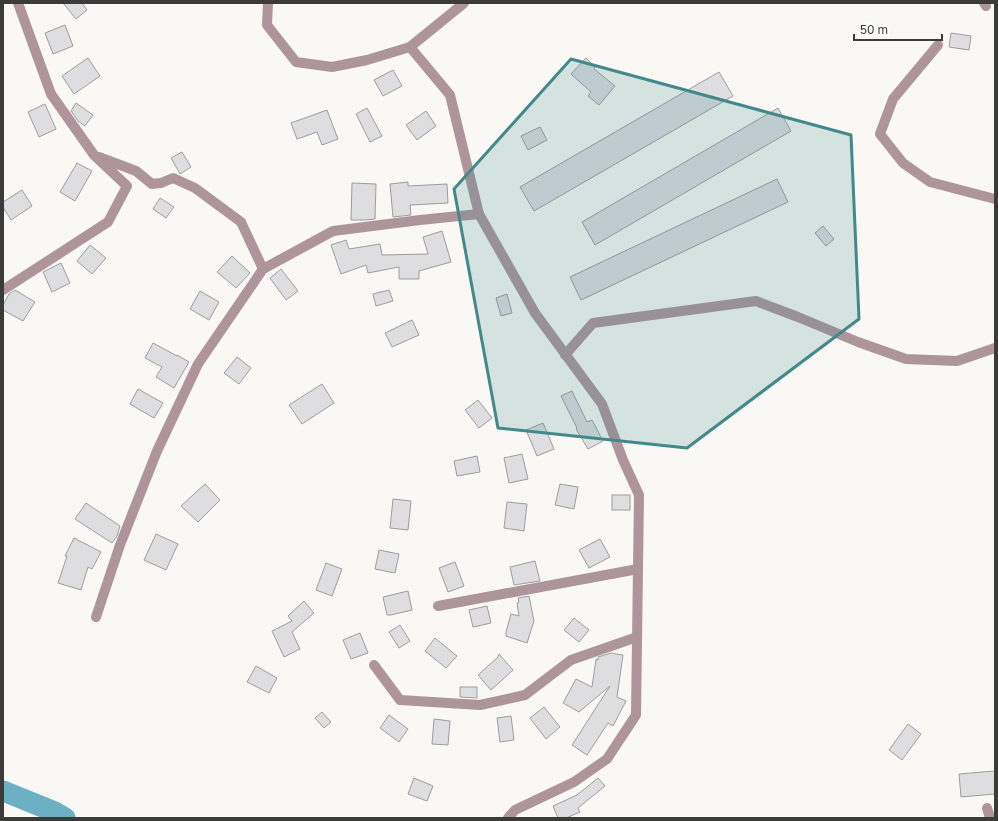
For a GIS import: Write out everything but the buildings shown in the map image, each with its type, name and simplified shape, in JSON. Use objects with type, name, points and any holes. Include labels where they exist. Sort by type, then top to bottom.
[{"type":"street","points":[[3,290],[108,222],[127,186],[94,155],[51,94],[18,3]]},
{"type":"street","points":[[268,3],[267,25],[296,62],[332,67],[367,60],[410,47],[464,3]]},
{"type":"street","points":[[938,45],[893,99],[880,134],[903,163],[930,182],[995,199]]},
{"type":"street","points":[[410,47],[450,95],[479,214],[535,313],[602,404],[623,460],[639,495],[636,715],[607,759],[574,782],[515,810],[508,818]]},
{"type":"street","points":[[94,155],[136,171],[152,184],[161,183],[173,178],[195,188],[241,222],[263,269]]},
{"type":"street","points":[[96,616],[120,545],[157,451],[198,364],[263,269],[333,231],[479,214]]},
{"type":"street","points":[[566,355],[593,323],[756,301],[858,342],[906,359],[957,361],[995,348]]},
{"type":"street","points":[[438,606],[638,569]]},
{"type":"street","points":[[374,665],[400,700],[480,706],[525,695],[571,660],[637,637]]},
{"type":"street","points":[[987,808],[990,818]]},
{"type":"highlighted area","points":[[571,59],[851,135],[859,319],[687,448],[498,428],[454,189]]},
{"type":"waterway","points":[[3,791],[55,812],[65,818]]}]
